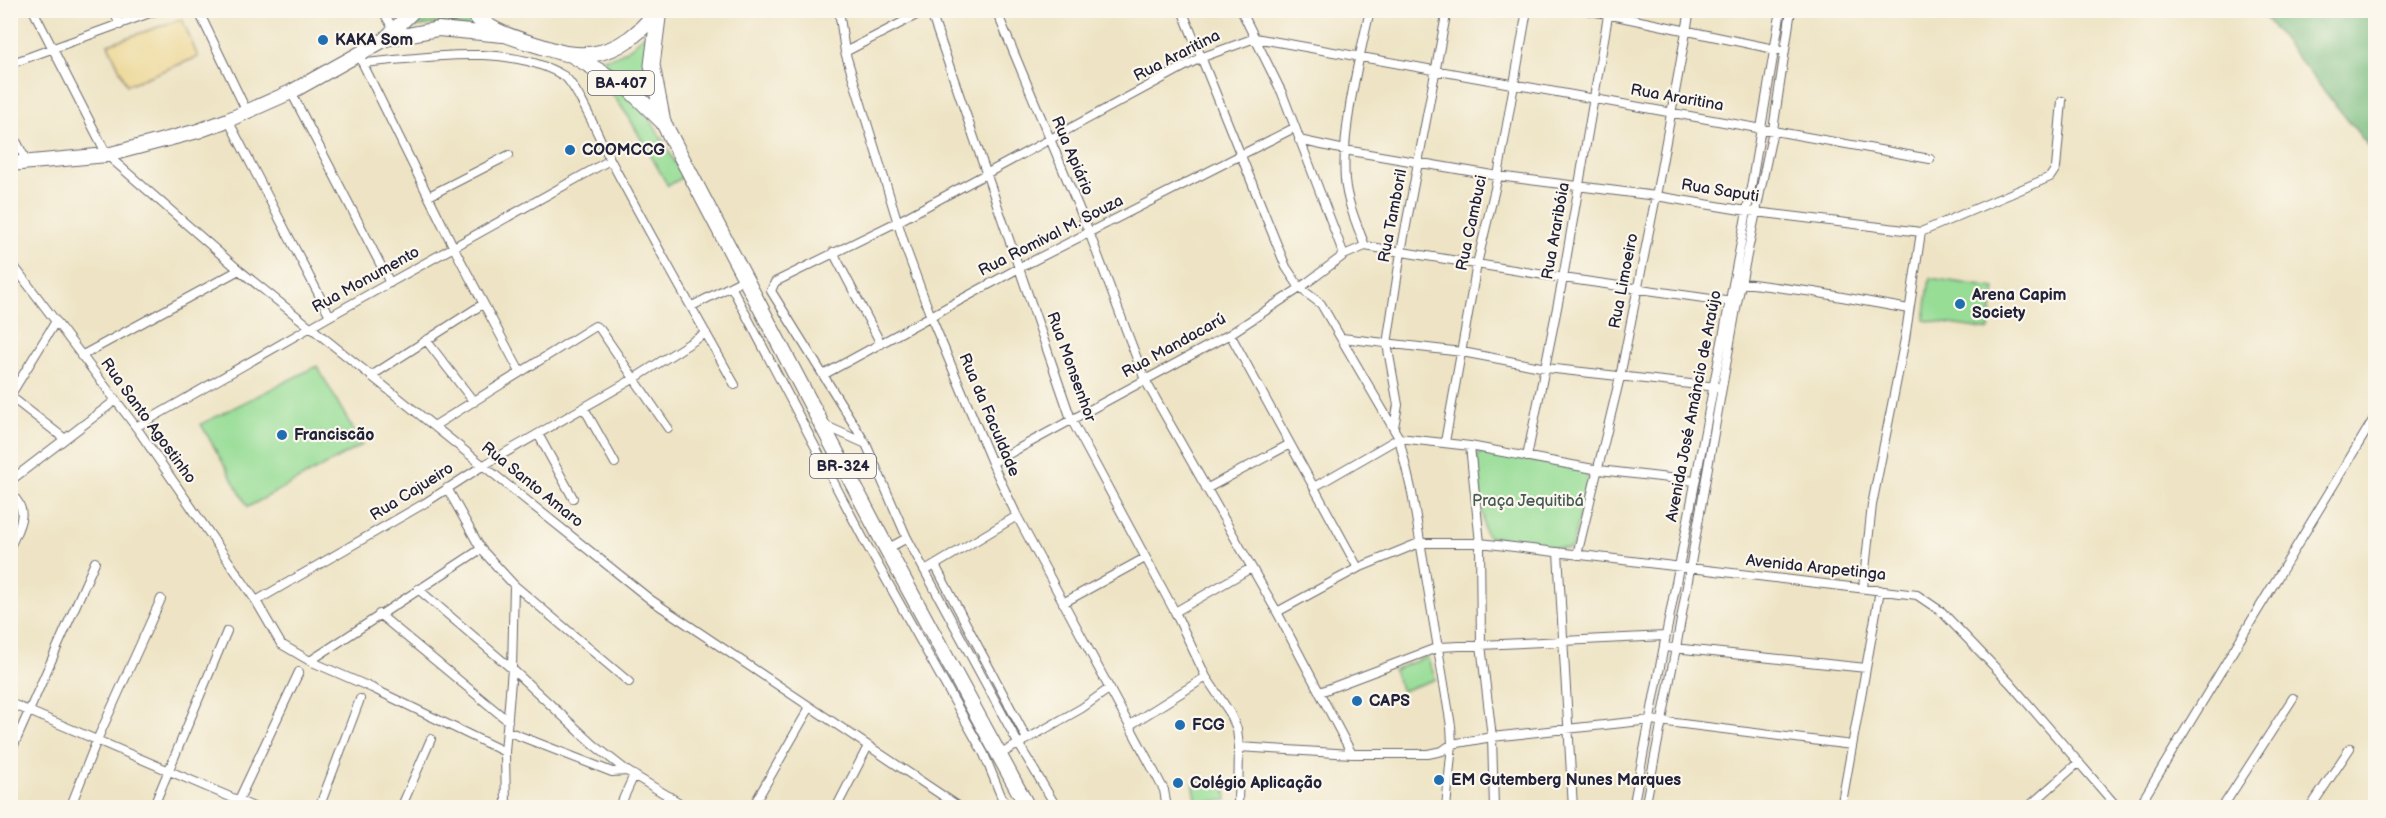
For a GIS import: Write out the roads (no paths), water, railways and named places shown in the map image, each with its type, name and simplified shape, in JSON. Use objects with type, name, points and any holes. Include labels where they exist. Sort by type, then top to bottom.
[{"type":"highway","points":[[470,10],[484,24],[507,36],[571,54],[599,53],[627,42],[658,10]]},
{"type":"highway","name":"BA-407","points":[[658,10],[652,65],[663,122]]},
{"type":"highway","name":"BA-407","points":[[571,54],[628,88],[663,122]]},
{"type":"highway","name":"BR-324","points":[[663,122],[738,282],[821,423],[1024,801]]},
{"type":"main road","points":[[10,164],[107,155],[198,131],[228,120],[361,59],[392,35],[414,10]]},
{"type":"main road","points":[[392,35],[450,28],[507,36]]},
{"type":"street","points":[[33,10],[107,155]]},
{"type":"street","points":[[113,10],[120,25]]},
{"type":"street","points":[[10,64],[158,10]]},
{"type":"street","points":[[198,10],[247,112]]},
{"type":"street","points":[[382,10],[392,35]]},
{"type":"street","name":"Rua da Faculdade","points":[[838,10],[845,52],[906,249],[931,316],[992,463],[1017,516],[1164,790],[1167,807]]},
{"type":"street","points":[[845,52],[928,10]]},
{"type":"street","name":"Rua Monsenhor","points":[[928,10],[1071,419],[1175,612],[1206,677],[1230,713],[1237,729],[1238,807]]},
{"type":"street","name":"Rua Apiário","points":[[996,10],[1089,232],[1145,380],[1277,612],[1352,754]]},
{"type":"street","name":"Rua Tamboril","points":[[1182,10],[1286,267],[1300,288],[1321,304],[1399,438],[1412,493],[1439,647],[1452,744],[1446,807]]},
{"type":"street","points":[[1241,10],[1273,72],[1344,255]]},
{"type":"street","points":[[1370,10],[1345,150],[1345,181],[1348,198],[1365,246],[1563,278],[1733,302],[1723,388],[1662,721],[1645,804],[1633,803]]},
{"type":"street","name":"Rua Tamboril","points":[[1394,427],[1398,405],[1387,344],[1401,252],[1447,10]]},
{"type":"street","name":"Rua Cambuci","points":[[1444,442],[1477,264],[1498,176],[1512,84],[1527,10]]},
{"type":"street","points":[[1587,10],[1785,51]]},
{"type":"street","name":"Rua Limoeiro","points":[[1577,555],[1620,377],[1690,10]]},
{"type":"street","points":[[1751,212],[1760,128],[1781,10]]},
{"type":"street","points":[[1751,212],[1773,130],[1791,10]]},
{"type":"street","name":"Rua Araribóia","points":[[1527,457],[1563,278],[1609,13]]},
{"type":"street","name":"Rua Araritina","points":[[823,375],[771,291],[775,282],[899,221],[985,172],[1049,141],[1200,58],[1256,38],[1930,159]]},
{"type":"street","points":[[520,372],[454,248],[361,59],[479,54],[528,62],[554,71],[570,81],[610,160],[735,385]]},
{"type":"street","points":[[291,92],[390,283]]},
{"type":"street","points":[[1863,588],[1872,505],[1922,232],[2050,177],[2056,168],[2062,101]]},
{"type":"street","points":[[228,120],[330,316]]},
{"type":"street","name":"Rua Romival M. Souza","points":[[823,375],[1019,268],[1294,128]]},
{"type":"street","points":[[10,129],[27,162]]},
{"type":"street","name":"Rua Saputi","points":[[1299,140],[1498,176],[1656,196],[1751,212],[1922,232]]},
{"type":"street","name":"Rua Santo Amaro","points":[[107,155],[239,270],[651,600],[961,807]]},
{"type":"street","points":[[429,196],[509,155]]},
{"type":"street","name":"Rua Monumento","points":[[136,427],[610,160]]},
{"type":"street","name":"Avenida José Amâncio de Araújo","points":[[1633,803],[1651,720],[1713,387],[1751,212]]},
{"type":"street","name":"Rua Mandacarú","points":[[992,463],[1230,334],[1300,288],[1344,255],[1365,246]]},
{"type":"street","points":[[833,252],[881,344]]},
{"type":"street","name":"Rua Santo Agostinho","points":[[10,261],[136,427],[256,601],[281,644],[310,661],[505,752]]},
{"type":"street","points":[[81,356],[239,270]]},
{"type":"street","points":[[692,306],[738,282],[870,550],[984,754],[1003,807],[1024,801]]},
{"type":"street","points":[[1737,282],[1814,292],[1909,309]]},
{"type":"street","points":[[371,376],[483,303]]},
{"type":"street","points":[[56,321],[10,396],[65,439]]},
{"type":"street","points":[[434,426],[595,326],[600,329],[636,378],[668,428]]},
{"type":"street","name":"Rua Cajueiro","points":[[256,601],[484,465],[636,378],[706,333]]},
{"type":"street","points":[[1230,334],[1358,568]]},
{"type":"street","points":[[1342,338],[1462,352],[1546,368],[1723,388]]},
{"type":"street","points":[[426,340],[474,402]]},
{"type":"street","points":[[823,375],[866,444],[907,538],[1022,741]]},
{"type":"street","points":[[10,481],[116,400]]},
{"type":"street","points":[[584,408],[615,463]]},
{"type":"street","points":[[2138,807],[2376,415]]},
{"type":"street","points":[[821,423],[866,444]]},
{"type":"street","points":[[538,434],[573,498]]},
{"type":"street","points":[[1314,487],[1399,438],[1470,446],[1599,470],[1695,481]]},
{"type":"street","points":[[1206,489],[1290,444]]},
{"type":"street","points":[[1470,446],[1480,543],[1481,645],[1492,737],[1494,807]]},
{"type":"street","points":[[447,488],[481,549],[514,585],[629,682]]},
{"type":"street","points":[[10,493],[19,500],[22,507],[21,523],[10,547]]},
{"type":"street","points":[[925,572],[1017,516]]},
{"type":"street","points":[[10,519],[21,523]]},
{"type":"street","points":[[887,549],[907,538]]},
{"type":"street","points":[[1277,612],[1358,568],[1419,543]]},
{"type":"street","name":"Avenida Arapetinga","points":[[1419,543],[1480,543],[1917,595],[1942,612],[2010,683],[2118,807]]},
{"type":"street","points":[[310,661],[481,549]]},
{"type":"street","points":[[1558,552],[1573,807]]},
{"type":"street","points":[[1064,603],[1145,558]]},
{"type":"street","points":[[10,754],[95,562]]},
{"type":"street","points":[[935,565],[1057,807]]},
{"type":"street","points":[[1175,612],[1251,568]]},
{"type":"street","points":[[506,807],[505,752],[512,669],[514,585]]},
{"type":"street","points":[[418,589],[512,669],[556,712],[631,773],[688,807]]},
{"type":"street","points":[[1841,807],[1880,590]]},
{"type":"street","points":[[70,807],[97,740],[161,599]]},
{"type":"street","points":[[379,614],[508,721]]},
{"type":"street","points":[[153,807],[227,631]]},
{"type":"street","points":[[1320,692],[1439,647],[1665,636]]},
{"type":"street","points":[[1664,647],[1866,668]]},
{"type":"street","points":[[237,804],[299,672]]},
{"type":"street","points":[[1130,725],[1206,677]]},
{"type":"street","points":[[999,755],[1082,708],[1110,688]]},
{"type":"street","points":[[2222,807],[2293,698]]},
{"type":"street","points":[[319,807],[360,699]]},
{"type":"street","points":[[10,704],[167,770],[237,804],[256,807]]},
{"type":"street","points":[[752,807],[810,706]]},
{"type":"street","points":[[1239,747],[1352,754],[1428,754],[1442,751],[1452,744],[1492,737],[1651,720],[1852,746]]},
{"type":"street","points":[[507,732],[612,772],[631,773]]},
{"type":"street","points":[[401,807],[431,739]]},
{"type":"street","points":[[836,807],[868,746]]},
{"type":"street","points":[[2310,807],[2350,748]]},
{"type":"street","points":[[2027,807],[2079,762]]},
{"type":"street","points":[[619,807],[631,773]]},
{"type":"street","points":[[662,807],[669,796]]},
{"type":"place","name":"KAKA Som","points":[[323,40]]},
{"type":"place","name":"COOMCCG","points":[[570,150]]},
{"type":"place","name":"Arena Capim Society","points":[[1960,304]]},
{"type":"place","name":"Franciscão","points":[[282,435]]},
{"type":"place","name":"CAPS","points":[[1357,701]]},
{"type":"place","name":"FCG","points":[[1180,725]]},
{"type":"place","name":"EM Gutemberg Nunes Marques","points":[[1439,780]]},
{"type":"place","name":"Colégio Aplicação","points":[[1178,783]]},
{"type":"park label","name":"Praça Jequitibá","points":[[1528,501]]}]
